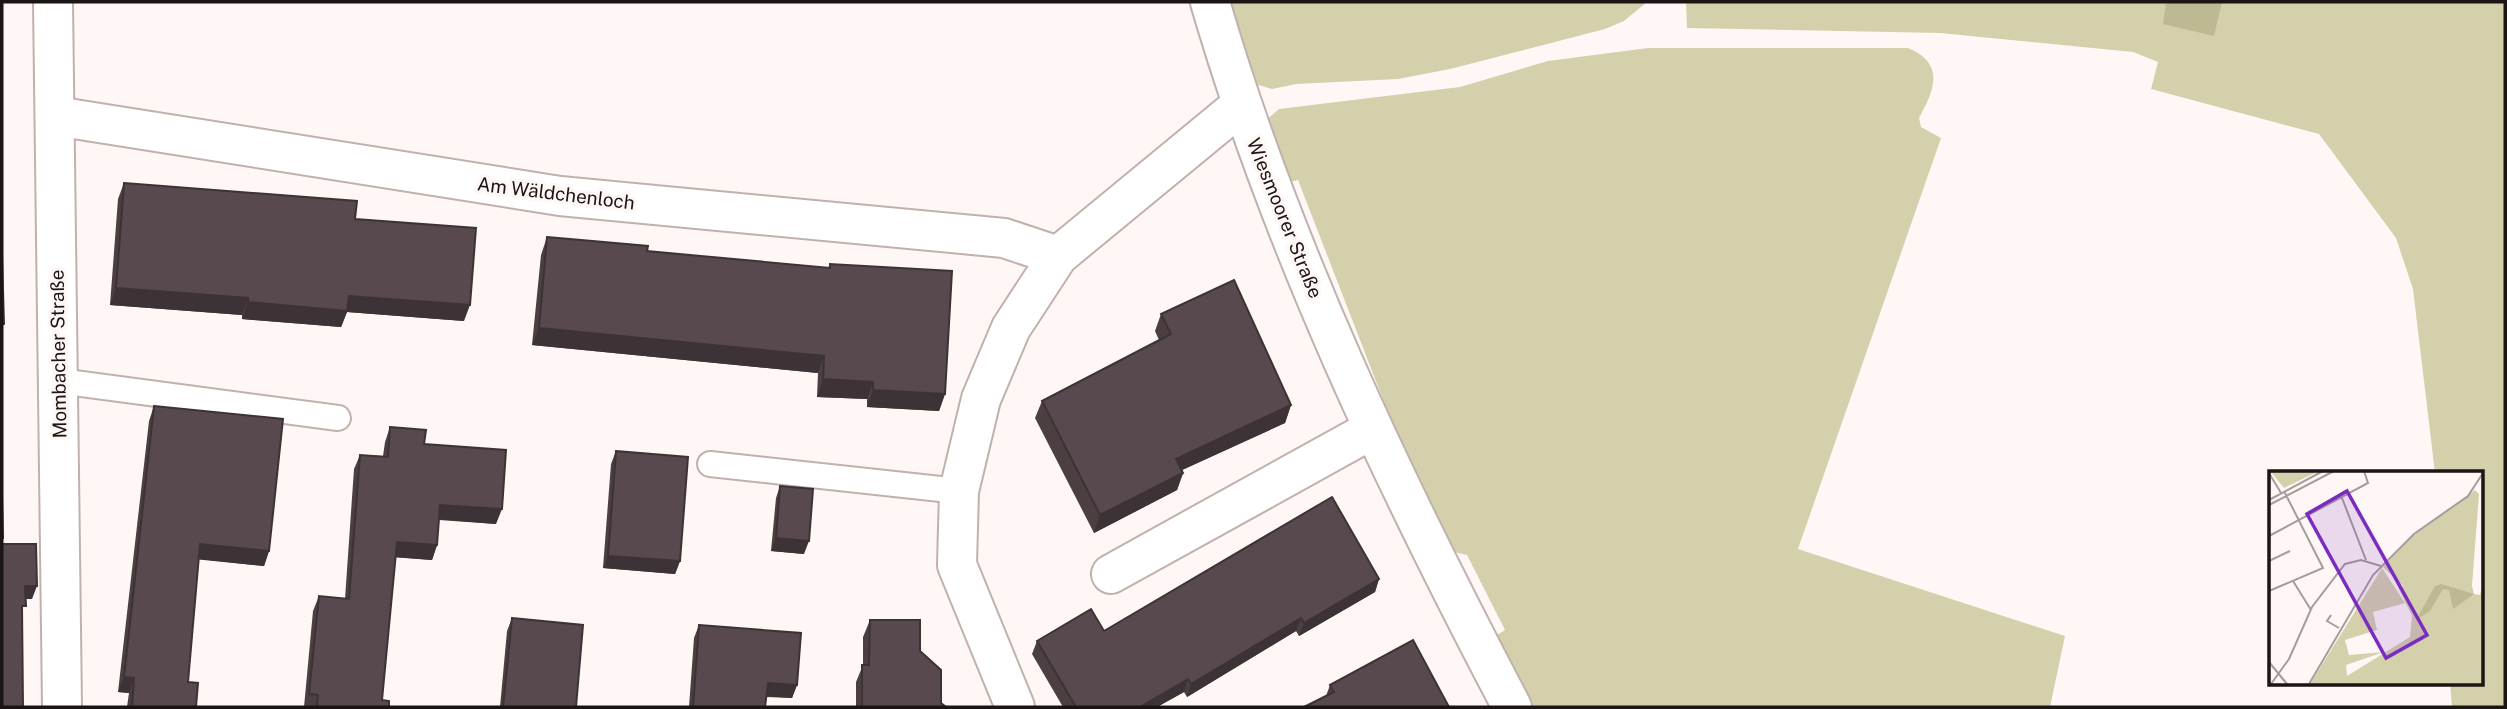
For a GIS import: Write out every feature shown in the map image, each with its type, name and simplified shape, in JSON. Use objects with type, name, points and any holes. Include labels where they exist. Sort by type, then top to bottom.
[{"type":"street","name":"Mombacher Straße","points":[[52,2],[62,707]]},
{"type":"street","name":"Wiesmoorer Straße","points":[[1210,2],[1240,106],[1373,429],[1512,707]]},
{"type":"street","points":[[1015,707],[957,565],[959,491],[981,399],[1006,340],[1058,256],[1240,106]]},
{"type":"street","name":"Am Wäldchenloch","points":[[55,116],[560,196],[1004,238],[1058,256]]},
{"type":"street","points":[[1111,574],[1373,429]]},
{"type":"lane","points":[[59,381],[338,418]]},
{"type":"lane","points":[[710,464],[959,491]]},
{"type":"shaded area","points":[[1229,2],[1647,2],[1624,21],[1605,29],[1450,69],[1398,79],[1296,84],[1272,89],[1255,84]]},
{"type":"shaded area","points":[[1686,2],[2505,2],[2505,707],[2452,707],[2450,684],[2482,684],[2482,471],[2435,471],[2413,289],[2396,238],[2319,134],[2151,89],[2158,62],[2133,52],[1940,33],[1687,28]]},
{"type":"shaded area","points":[[2166,2],[2222,2],[2214,36],[2163,24]]},
{"type":"shaded area","points":[[1648,48],[1908,48],[1928,62],[1932,70],[1932,88],[1919,118],[1921,127],[1941,138],[1798,549],[2065,636],[2050,707],[1527,707],[1491,639],[1505,630],[1467,555],[1441,549],[1298,180],[1286,183],[1265,121],[1279,109],[1460,87],[1548,61]]},
{"type":"building","points":[[124,183],[357,201],[355,219],[476,228],[470,305],[349,296],[347,311],[248,302],[248,298],[116,288]]},
{"type":"building","points":[[547,237],[648,246],[647,251],[830,268],[830,264],[952,271],[945,394],[873,390],[873,382],[823,379],[824,356],[539,328]]},
{"type":"building","points":[[2,256],[4,324],[2,325]]},
{"type":"building","points":[[1234,280],[1291,405],[1176,459],[1183,473],[1100,515],[1042,401],[1171,334],[1161,314]]},
{"type":"building","points":[[154,406],[283,419],[269,551],[200,544],[188,682],[198,683],[196,707],[132,707],[134,678],[124,677]]},
{"type":"building","points":[[390,427],[426,430],[424,444],[506,450],[502,509],[440,505],[437,545],[397,542],[382,700],[389,701],[389,707],[317,707],[318,695],[309,694],[319,596],[349,599],[360,455],[388,457]]},
{"type":"building","points":[[616,451],[688,457],[680,561],[608,556]]},
{"type":"building","points":[[780,486],[813,489],[809,541],[776,538]]},
{"type":"building","points":[[1332,497],[1379,579],[1304,623],[1301,618],[1191,684],[1188,679],[1140,707],[1076,707],[1037,641],[1091,609],[1104,631]]},
{"type":"building","points":[[2,544],[36,544],[37,586],[25,586],[26,606],[22,606],[23,707],[2,707]]},
{"type":"building","points":[[512,618],[583,625],[576,707],[503,707]]},
{"type":"building","points":[[870,620],[920,620],[920,651],[941,670],[941,703],[946,707],[862,707],[862,665],[869,665]]},
{"type":"building","points":[[699,625],[801,633],[797,685],[768,683],[765,707],[693,707]]},
{"type":"building","points":[[1413,640],[1449,707],[1304,707],[1334,692],[1330,685]]}]
